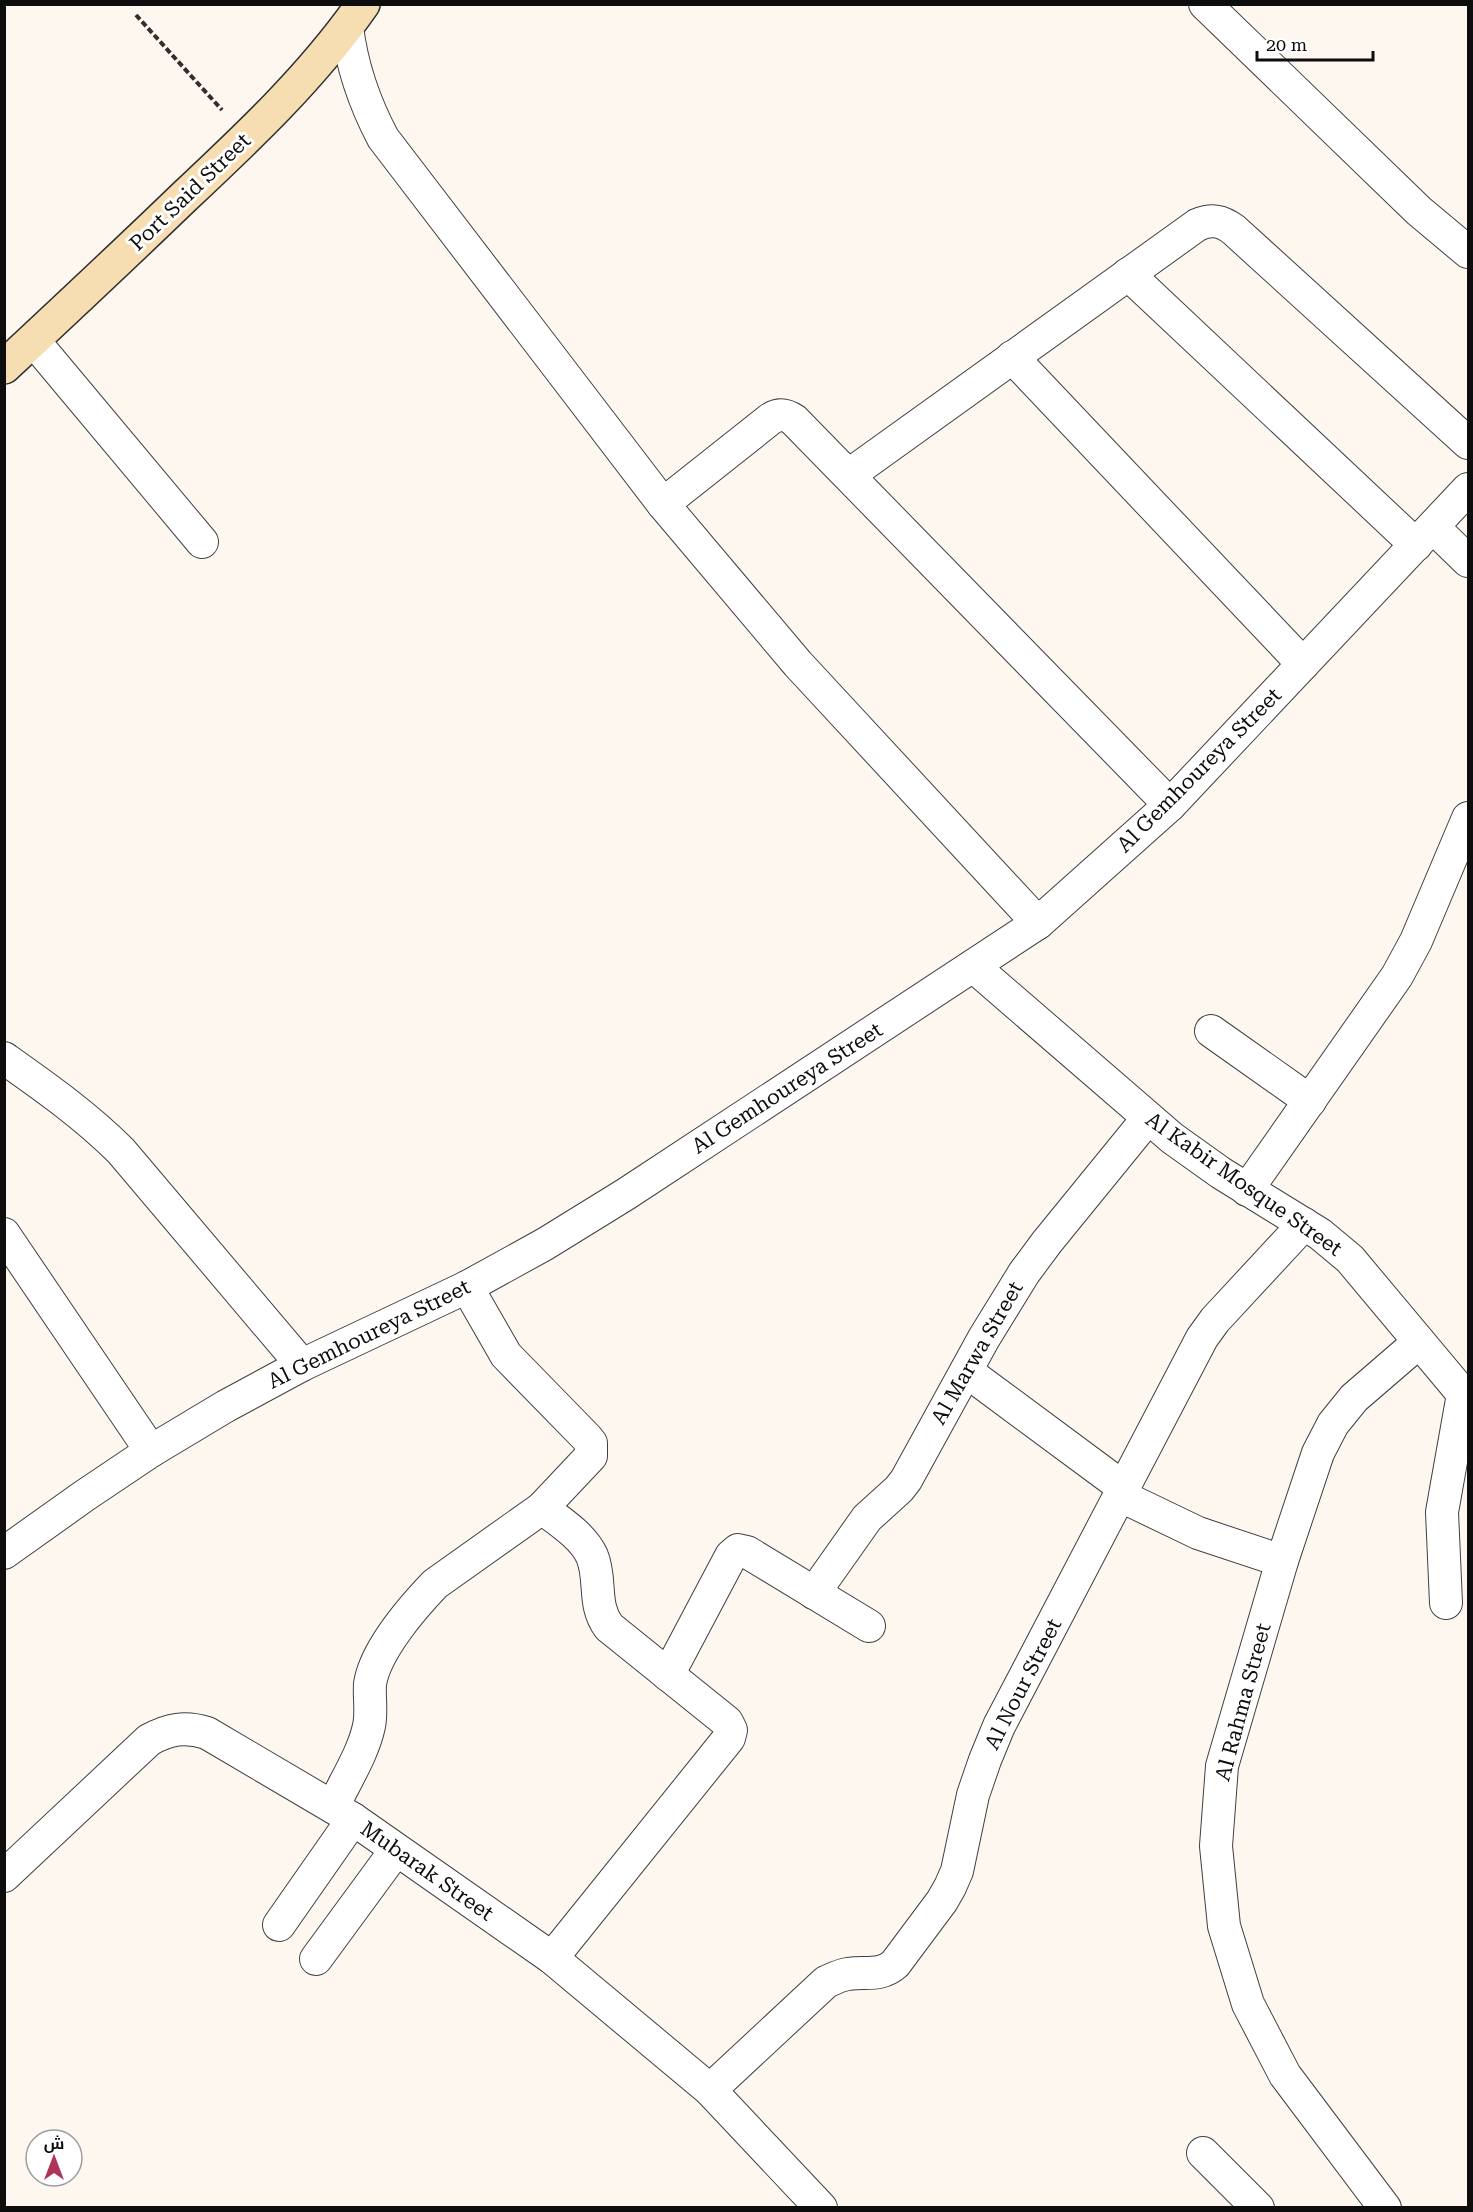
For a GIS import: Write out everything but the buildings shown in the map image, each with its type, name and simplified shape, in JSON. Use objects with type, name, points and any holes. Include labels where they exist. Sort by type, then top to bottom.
[{"type":"street","points":[[1205,4],[1419,212],[1468,252]]},
{"type":"street","points":[[355,16],[351,56],[358,85],[383,138],[663,504],[798,664],[1038,923]]},
{"type":"street","name":"Port Said Street","points":[[4,367],[247,138],[311,69],[355,16]]},
{"type":"street","points":[[849,475],[1197,225],[1216,220],[1226,224],[1468,443]]},
{"type":"street","points":[[1128,274],[1424,536],[1468,561]]},
{"type":"street","points":[[33,340],[202,542]]},
{"type":"street","points":[[1012,357],[1303,664]]},
{"type":"street","points":[[663,504],[769,420],[782,415],[794,420],[1170,805]]},
{"type":"street","name":"Al Gemhoureya Street","points":[[9,1540],[84,1496],[151,1451],[226,1406],[302,1365],[467,1287],[545,1244],[626,1194],[1038,923],[1170,805],[1468,489]]},
{"type":"street","points":[[1246,1190],[1386,994],[1407,958],[1468,818]]},
{"type":"street","name":"Al Kabir Mosque Street","points":[[974,966],[1148,1118],[1246,1190],[1304,1224],[1350,1259],[1466,1396]]},
{"type":"street","points":[[1211,1030],[1310,1101]]},
{"type":"street","points":[[4,1058],[67,1102],[121,1151],[302,1365]]},
{"type":"street","name":"Al Marwa Street","points":[[814,1593],[867,1518],[906,1480],[1003,1304],[1024,1273],[1148,1118]]},
{"type":"street","name":"Al Nour Street","points":[[710,2090],[826,1982],[848,1974],[873,1974],[888,1969],[942,1901],[957,1871],[974,1795],[999,1726],[1202,1338],[1215,1320],[1304,1224]]},
{"type":"street","points":[[4,1234],[151,1451]]},
{"type":"street","points":[[279,1925],[343,1813],[366,1738],[371,1715],[370,1686],[380,1654],[422,1597],[435,1584],[542,1508],[591,1456],[591,1443],[506,1355],[467,1287]]},
{"type":"street","name":"Al Rahma Street","points":[[1385,2208],[1285,2075],[1248,2004],[1224,1926],[1216,1846],[1222,1766],[1282,1561],[1318,1453],[1333,1424],[1354,1398],[1419,1342]]},
{"type":"street","points":[[966,1371],[1122,1492],[1198,1533],[1282,1561]]},
{"type":"street","points":[[1446,1603],[1442,1512],[1466,1396]]},
{"type":"street","points":[[542,1508],[587,1547],[595,1564],[599,1610],[609,1627],[727,1722],[731,1730],[552,1958]]},
{"type":"street","points":[[668,1675],[734,1552],[742,1550],[869,1626]]},
{"type":"street","name":"Mubarak Street","points":[[4,1876],[148,1740],[162,1732],[177,1729],[192,1729],[207,1733],[343,1813],[552,1958],[710,2090],[821,2208]]},
{"type":"street","points":[[316,1959],[396,1850]]},
{"type":"street","points":[[1203,2153],[1258,2208]]},
{"type":"path","points":[[136,15],[247,138]]}]
